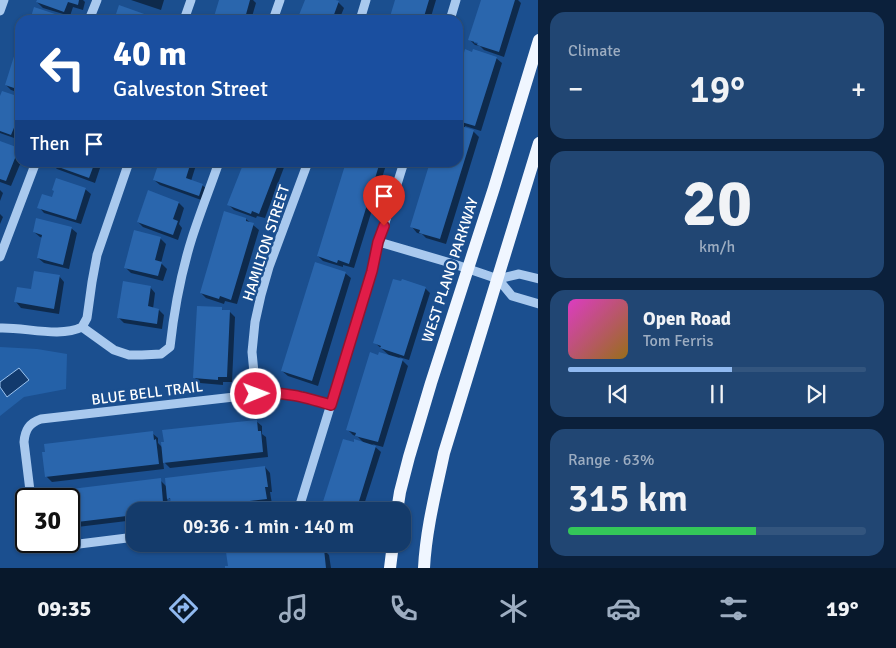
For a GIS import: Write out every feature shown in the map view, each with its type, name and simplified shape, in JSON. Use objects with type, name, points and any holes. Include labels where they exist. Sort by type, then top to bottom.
[{"type":"main road","name":"WEST PLANO PARKWAY","points":[[398,502],[411,447],[538,40]]},
{"type":"main road","points":[[424,568],[433,504],[444,453],[538,143]]},
{"type":"main road","points":[[390,568],[392,552]]},
{"type":"street","points":[[0,11],[4,0]]},
{"type":"street","points":[[91,15],[97,0]]},
{"type":"street","points":[[186,15],[191,0]]},
{"type":"street","points":[[276,15],[280,0]]},
{"type":"street","points":[[362,15],[366,0]]},
{"type":"street","points":[[452,15],[456,0]]},
{"type":"street","points":[[0,257],[34,167]]},
{"type":"street","points":[[0,328],[74,331],[82,326],[87,318],[97,255],[127,167]]},
{"type":"street","points":[[82,326],[114,350],[129,354],[142,356],[161,354],[170,347],[181,281],[192,238],[218,167]]},
{"type":"street","name":"HAMILTON STREET","points":[[256,394],[252,352],[255,322],[269,267],[306,167]]},
{"type":"street","points":[[301,502],[372,271],[378,242],[402,167]]},
{"type":"street","points":[[378,242],[498,279],[519,274],[538,279]]},
{"type":"street","points":[[498,279],[512,296],[538,304]]},
{"type":"street","name":"BLUE BELL TRAIL","points":[[30,488],[24,442],[25,434],[28,427],[34,421],[41,419],[269,393],[301,396],[331,405]]},
{"type":"street","points":[[80,544],[126,538]]},
{"type":"shaded area","points":[[0,347],[37,349],[67,354],[66,389],[24,397],[0,416],[0,387],[7,397],[19,368],[0,382]]},
{"type":"shaded area","points":[[19,368],[29,380],[7,397],[0,387],[0,382]]},
{"type":"building","points":[[37,0],[79,0],[78,5],[68,2],[64,12],[36,2]]},
{"type":"building","points":[[219,0],[250,0],[246,15],[214,15]]},
{"type":"building","points":[[305,0],[339,1],[334,15],[299,15]]},
{"type":"building","points":[[395,0],[429,0],[424,15],[390,15]]},
{"type":"building","points":[[481,0],[515,0],[499,52],[468,40]]},
{"type":"building","points":[[119,5],[147,15],[116,15]]},
{"type":"building","points":[[34,7],[58,15],[32,15]]},
{"type":"building","points":[[465,49],[472,52],[473,49],[497,57],[475,126],[463,122],[463,56]]},
{"type":"building","points":[[15,53],[15,88],[5,85]]},
{"type":"building","points":[[2,91],[15,95],[15,125],[11,135],[0,131],[0,96]]},
{"type":"building","points":[[463,127],[474,130],[463,165]]},
{"type":"building","points":[[0,141],[15,147],[15,158],[6,181],[0,179]]},
{"type":"building","points":[[58,167],[93,167],[89,178]]},
{"type":"building","points":[[157,167],[189,167],[186,178],[203,184],[199,196],[153,180]]},
{"type":"building","points":[[242,167],[277,167],[259,214],[252,211],[251,214],[227,205]]},
{"type":"building","points":[[344,167],[378,167],[349,264],[338,260],[337,263],[317,256]]},
{"type":"building","points":[[428,167],[462,167],[440,239],[419,233],[420,230],[410,227]]},
{"type":"building","points":[[56,178],[86,188],[76,220],[37,208],[42,194],[52,197]]},
{"type":"building","points":[[148,190],[179,202],[173,219],[178,221],[173,235],[137,222]]},
{"type":"building","points":[[224,211],[246,218],[246,221],[254,223],[231,300],[220,296],[219,299],[200,293]]},
{"type":"building","points":[[36,218],[72,227],[63,265],[37,258],[42,235],[33,232]]},
{"type":"building","points":[[134,230],[161,237],[155,260],[162,262],[158,276],[124,268]]},
{"type":"building","points":[[315,262],[346,272],[312,381],[281,371]]},
{"type":"building","points":[[34,271],[60,275],[54,309],[14,302],[17,287],[31,289]]},
{"type":"building","points":[[393,279],[401,281],[402,279],[426,287],[404,356],[380,348],[381,346],[373,343]]},
{"type":"building","points":[[123,281],[151,286],[148,306],[159,309],[157,324],[117,318]]},
{"type":"building","points":[[197,306],[222,307],[222,310],[230,310],[227,377],[218,377],[218,380],[193,378]]},
{"type":"building","points":[[370,352],[378,355],[379,352],[403,359],[378,442],[355,436],[356,433],[346,430]]},
{"type":"building","points":[[257,420],[258,431],[261,431],[263,452],[163,463],[161,442],[164,442],[162,430]]},
{"type":"building","points":[[153,431],[154,440],[156,439],[159,464],[45,477],[42,452],[45,452],[44,444]]},
{"type":"building","points":[[343,439],[354,442],[354,439],[376,446],[359,502],[323,502]]},
{"type":"building","points":[[265,466],[268,487],[265,487],[267,499],[241,502],[171,502],[170,498],[167,499],[165,478]]},
{"type":"building","points":[[161,478],[163,502],[126,502],[126,516],[80,522],[80,488]]},
{"type":"building","points":[[226,552],[324,552],[326,568],[225,568],[225,566],[228,566]]},
{"type":"route","points":[[256,394],[269,393],[301,396],[331,405],[384,226]]}]
